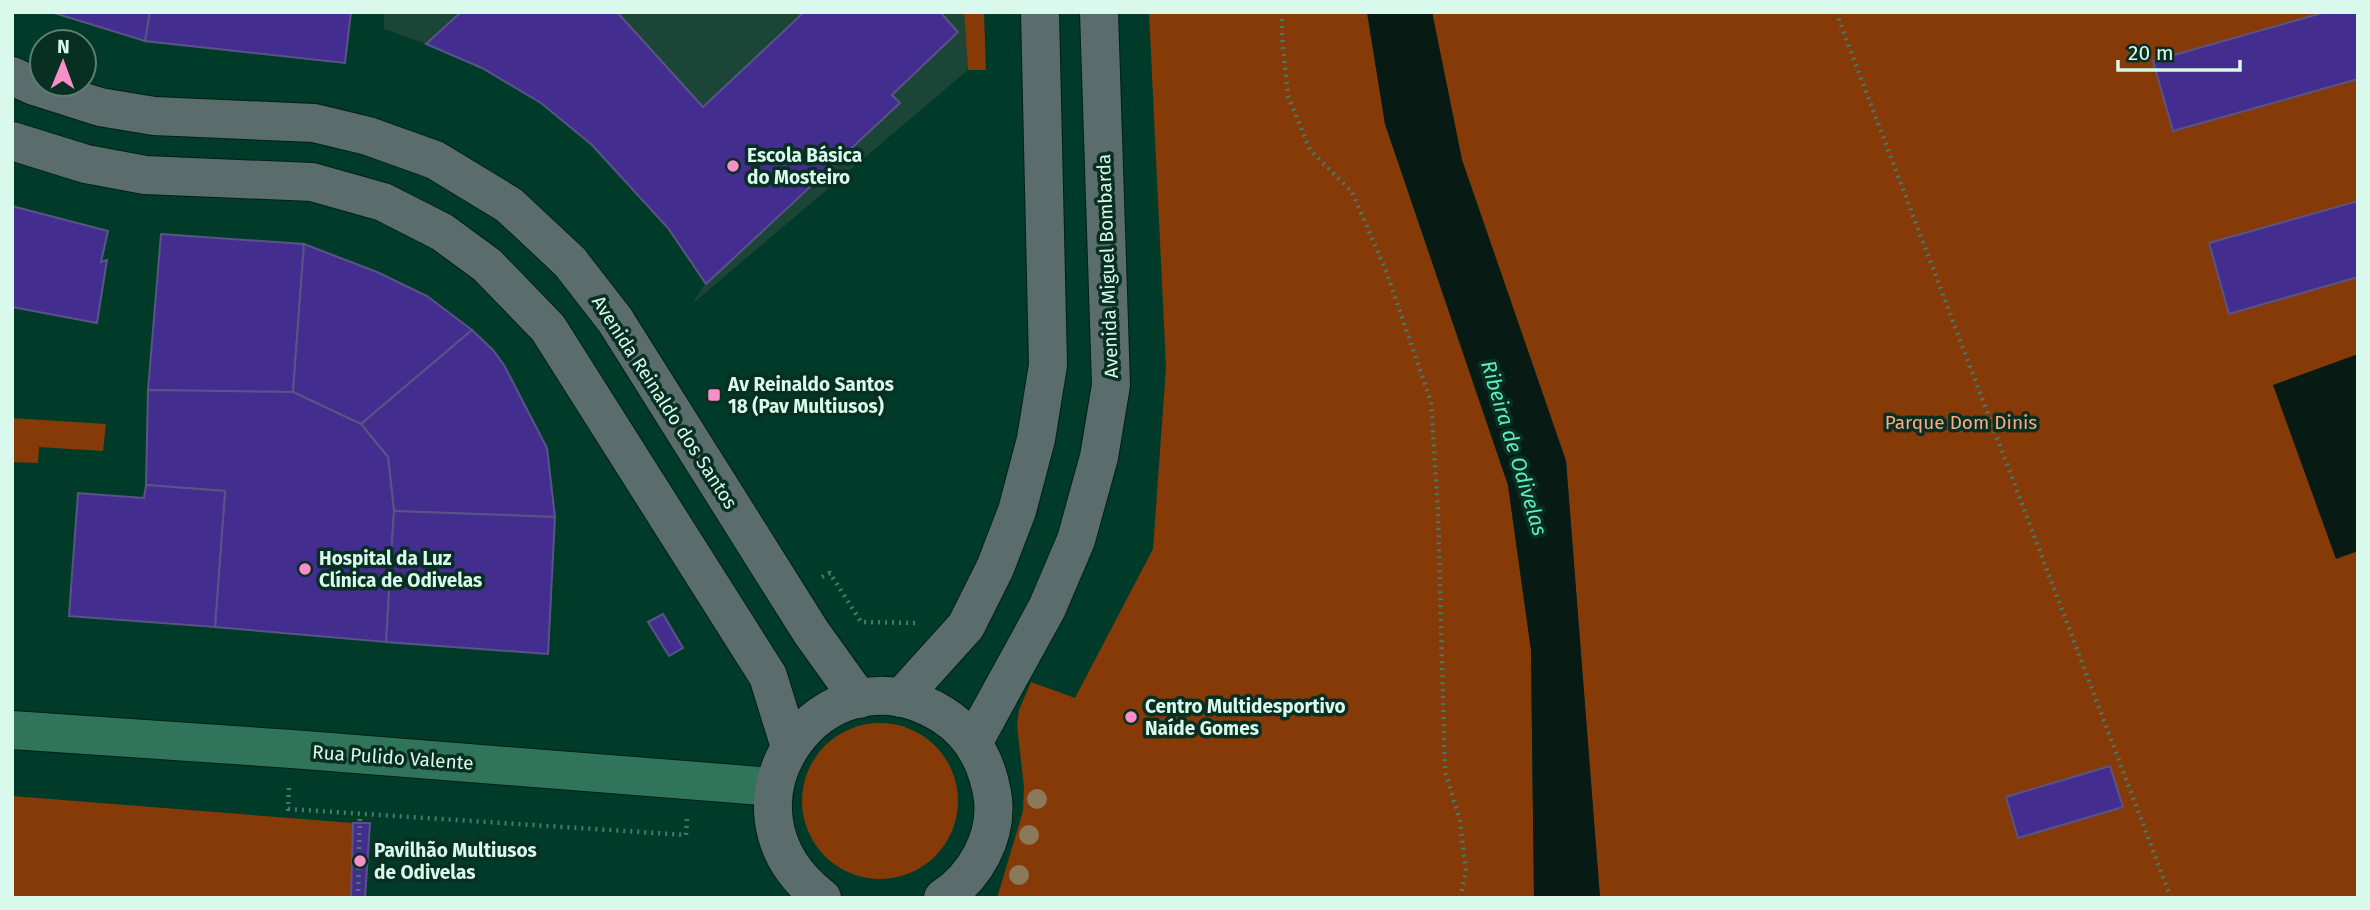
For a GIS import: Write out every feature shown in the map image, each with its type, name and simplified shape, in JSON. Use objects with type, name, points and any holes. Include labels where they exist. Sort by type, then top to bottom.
[{"type":"main road","points":[[901,698],[966,626],[995,568],[1017,511],[1037,439],[1048,365],[1040,12]]},
{"type":"main road","name":"Avenida Miguel Bombarda","points":[[973,743],[1047,608],[1076,540],[1101,445],[1111,385],[1099,12]]},
{"type":"main road","name":"Avenida Reinaldo dos Santos","points":[[12,76],[34,86],[100,107],[154,116],[314,123],[368,136],[435,160],[509,205],[570,262],[615,320],[789,597],[859,699]]},
{"type":"main road","points":[[12,141],[86,164],[145,175],[312,182],[383,202],[442,233],[487,265],[548,328],[768,676],[790,747]]},
{"type":"main road","points":[[822,898],[807,886],[793,884],[779,844],[773,816],[774,787],[780,766],[790,747],[808,725],[831,709],[859,699],[880,696],[901,698],[929,706],[953,722],[973,743],[984,761],[993,803],[992,825],[976,881],[963,882],[943,898]]},
{"type":"street","name":"Rua Pulido Valente","points":[[12,730],[774,787]]},
{"type":"path","points":[[1282,12],[1288,96],[1310,150],[1352,192],[1386,271],[1431,402],[1438,510],[1445,772],[1460,820],[1466,872],[1460,898]]},
{"type":"path","points":[[1836,12],[2171,898]]},
{"type":"path","points":[[789,597],[830,573],[861,622],[924,623],[932,608],[966,626]]},
{"type":"path","points":[[292,749],[288,809],[685,835],[689,780]]},
{"type":"path","points":[[358,898],[360,814]]},
{"type":"shaded area","name":"Escola Básica do Mosteiro","points":[[384,12],[964,12],[968,70],[692,304],[706,283],[668,228],[592,145],[541,103],[482,68],[384,29]]},
{"type":"green space","points":[[964,12],[984,12],[986,70],[968,70]]},
{"type":"green space","points":[[1149,12],[1367,12],[1385,124],[1508,485],[1531,650],[1534,898],[997,898],[1023,811],[1024,788],[1017,725],[1019,710],[1031,682],[1075,698],[1153,549],[1166,367]]},
{"type":"green space","name":"Parque Dom Dinis","points":[[1432,12],[2358,12],[2358,898],[1600,898],[1566,461],[1462,160]]},
{"type":"green space","points":[[12,418],[106,424],[103,451],[39,447],[38,463],[12,462]]},
{"type":"green space","points":[[880,723],[910,729],[935,746],[952,771],[958,801],[952,831],[935,856],[910,873],[880,879],[850,873],[825,856],[808,831],[802,801],[808,771],[825,746],[850,729]]},
{"type":"green space","points":[[12,796],[353,823],[351,898],[12,898]]},
{"type":"water","name":"Ribeira de Odivelas","points":[[1367,12],[1432,12],[1462,160],[1566,461],[1600,898],[1534,898],[1531,650],[1508,485],[1385,124]]},
{"type":"water","points":[[2358,354],[2358,551],[2336,559],[2273,385]]},
{"type":"building","points":[[51,12],[150,12],[145,41]]},
{"type":"building","points":[[150,12],[351,12],[345,63],[145,41]]},
{"type":"building","name":"Escola Básica do Mosteiro","points":[[461,12],[617,12],[703,107],[804,12],[940,12],[958,32],[892,95],[900,103],[706,284],[668,228],[592,145],[541,103],[482,68],[426,44]]},
{"type":"building","points":[[2326,12],[2358,12],[2358,79],[2173,131],[2153,61]]},
{"type":"building","points":[[2358,201],[2358,277],[2229,314],[2209,243]]},
{"type":"building","points":[[12,206],[108,231],[101,262],[107,260],[97,323],[12,307]]},
{"type":"building","points":[[161,234],[304,244],[293,392],[148,390]]},
{"type":"building","points":[[304,244],[377,272],[427,296],[472,330],[361,424],[293,392]]},
{"type":"building","points":[[472,330],[504,365],[547,448],[555,517],[394,511],[388,457],[361,424]]},
{"type":"building","name":"Hospital da Luz Clínica de Odivelas","points":[[148,390],[293,392],[361,424],[388,457],[394,511],[386,642],[215,627],[225,491],[146,485]]},
{"type":"building","points":[[146,485],[225,491],[215,627],[69,616],[78,493],[144,498]]},
{"type":"building","points":[[394,511],[555,517],[548,654],[386,642]]},
{"type":"building","points":[[663,614],[683,648],[669,656],[648,622]]},
{"type":"building","points":[[2110,766],[2123,807],[2018,838],[2006,797]]},
{"type":"building","name":"Pavilhão Multiusos de Odivelas","points":[[353,823],[370,823],[365,898],[351,898]]},
{"type":"place","name":"Escola Básica do Mosteiro","points":[[733,166]]},
{"type":"place","name":"Av Reinaldo Santos 18 (Pav Multiusos)","points":[[714,395]]},
{"type":"place","name":"Hospital da Luz Clínica de Odivelas","points":[[305,569]]},
{"type":"place","name":"Centro Multidesportivo Naíde Gomes","points":[[1131,717]]},
{"type":"place","name":"Pavilhão Multiusos de Odivelas","points":[[360,861]]}]
